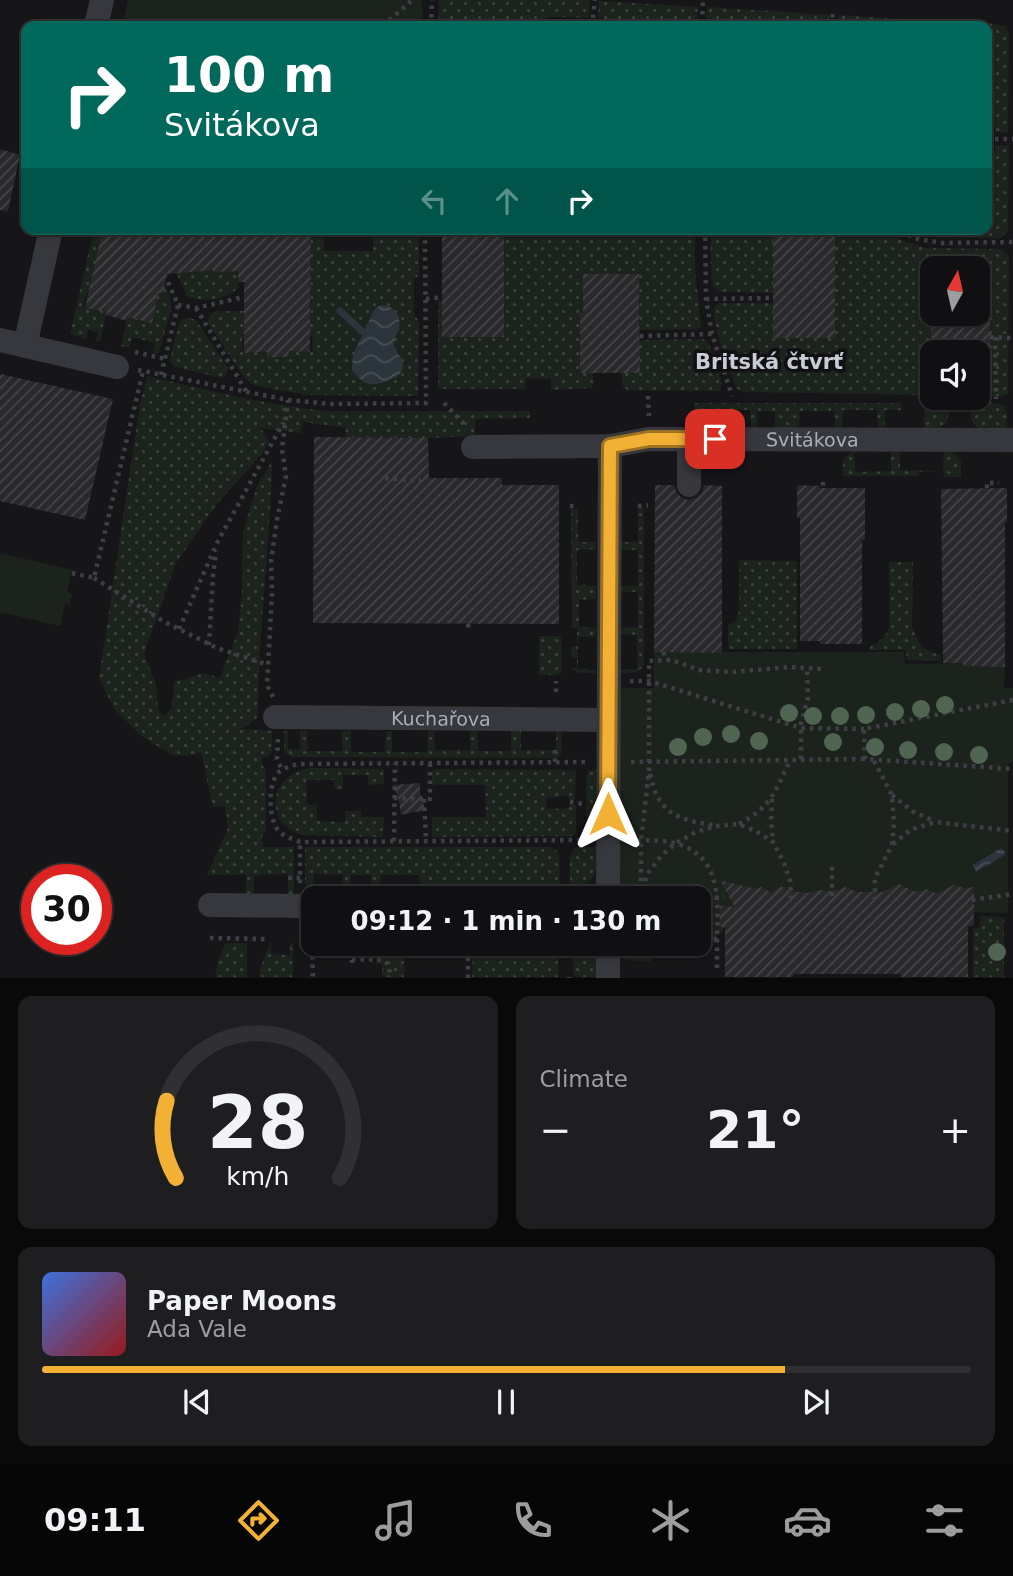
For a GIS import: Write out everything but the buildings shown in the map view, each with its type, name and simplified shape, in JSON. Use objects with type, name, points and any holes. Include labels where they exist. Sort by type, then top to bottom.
[{"type":"street","points":[[97,21],[102,0]]},
{"type":"street","points":[[25,346],[50,235]]},
{"type":"street","points":[[0,340],[25,346],[125,359]]},
{"type":"street","name":"Svitákova","points":[[473,447],[610,446],[649,439],[1013,440]]},
{"type":"street","points":[[689,439],[689,485]]},
{"type":"street","points":[[608,886],[610,446]]},
{"type":"street","name":"Kuchařova","points":[[277,717],[608,720]]},
{"type":"street","points":[[210,905],[301,897]]},
{"type":"street","points":[[608,956],[608,978]]},
{"type":"path","points":[[389,21],[412,0]]},
{"type":"path","points":[[431,21],[432,0]]},
{"type":"path","points":[[593,18],[595,0]]},
{"type":"path","points":[[702,21],[703,1]]},
{"type":"path","points":[[832,21],[833,10]]},
{"type":"path","points":[[995,139],[1013,139]]},
{"type":"path","points":[[166,277],[178,305],[161,374],[288,400],[330,404],[426,403],[425,235]]},
{"type":"path","points":[[705,235],[706,299],[712,334],[732,396]]},
{"type":"path","points":[[907,235],[943,243],[1013,242]]},
{"type":"path","points":[[178,305],[196,308],[244,297]]},
{"type":"path","points":[[426,299],[442,298]]},
{"type":"path","points":[[706,299],[773,298]]},
{"type":"path","points":[[196,308],[247,392]]},
{"type":"path","points":[[640,336],[712,334]]},
{"type":"path","points":[[996,399],[993,337],[1013,338]]},
{"type":"path","points":[[125,359],[165,359]]},
{"type":"path","points":[[94,578],[143,371]]},
{"type":"path","points":[[649,396],[649,417]]},
{"type":"path","points":[[282,770],[278,759],[275,700],[268,685],[268,665],[271,561],[286,476],[282,449],[288,400]]},
{"type":"path","points":[[179,629],[217,543],[285,419]]},
{"type":"path","points":[[385,478],[421,481]]},
{"type":"path","points":[[988,485],[999,483]]},
{"type":"path","points":[[638,506],[648,505]]},
{"type":"path","points":[[570,506],[578,506]]},
{"type":"path","points":[[209,645],[217,543]]},
{"type":"path","points":[[72,573],[94,578],[209,645],[268,665]]},
{"type":"path","points":[[468,624],[469,632]]},
{"type":"path","points":[[664,652],[664,660]]},
{"type":"path","points":[[641,886],[641,841],[649,770],[649,661],[673,660],[699,670],[732,672],[789,667],[822,671]]},
{"type":"path","points":[[801,759],[801,723],[808,698],[807,669]]},
{"type":"path","points":[[556,681],[556,692]]},
{"type":"path","points":[[619,681],[649,681],[801,728],[864,729],[1013,700]]},
{"type":"path","points":[[864,729],[865,759]]},
{"type":"path","points":[[555,750],[555,762]]},
{"type":"path","points":[[832,759],[832,767]]},
{"type":"path","points":[[629,762],[865,759],[1013,769]]},
{"type":"path","points":[[790,760],[772,798],[771,821],[774,842],[790,881],[790,898]]},
{"type":"path","points":[[873,760],[892,796],[894,822],[892,845],[875,878],[875,899]]},
{"type":"path","points":[[589,762],[297,764],[278,772],[272,785],[271,814],[279,832],[300,842],[590,840]]},
{"type":"path","points":[[394,841],[395,763]]},
{"type":"path","points":[[394,798],[430,799],[430,763]]},
{"type":"path","points":[[649,770],[652,786],[660,802],[673,814],[688,822],[717,826]]},
{"type":"path","points":[[892,796],[912,811],[935,822],[1013,831]]},
{"type":"path","points":[[644,886],[648,873],[676,843],[696,832],[738,824],[748,819],[772,798]]},
{"type":"path","points":[[424,799],[426,841]]},
{"type":"path","points":[[570,802],[583,804]]},
{"type":"path","points":[[892,845],[910,830],[935,822]]},
{"type":"path","points":[[738,824],[774,842]]},
{"type":"path","points":[[641,841],[676,843],[688,848],[709,867],[721,897],[717,969]]},
{"type":"path","points":[[300,842],[300,878],[303,886]]},
{"type":"path","points":[[832,867],[832,898]]},
{"type":"path","points":[[288,878],[300,878]]},
{"type":"path","points":[[972,900],[1013,894]]},
{"type":"path","points":[[711,898],[721,897]]},
{"type":"path","points":[[210,938],[266,939]]},
{"type":"path","points":[[711,939],[717,939]]},
{"type":"path","points":[[312,956],[313,978]]},
{"type":"path","points":[[352,956],[352,961],[382,961],[388,964],[391,978]]},
{"type":"path","points":[[468,956],[468,978]]},
{"type":"shaded area","points":[[128,0],[421,0],[423,18],[423,21],[123,21]]},
{"type":"shaded area","points":[[439,0],[590,0],[589,18],[550,16],[546,18],[547,21],[438,21]]},
{"type":"shaded area","points":[[599,1],[698,7],[697,21],[603,21],[603,18],[598,18]]},
{"type":"shaded area","points":[[707,7],[829,15],[828,21],[706,21]]},
{"type":"shaded area","points":[[838,15],[936,21],[838,21]]},
{"type":"shaded area","points":[[992,24],[1005,26],[1009,33],[1008,133],[995,132],[995,123],[992,123]]},
{"type":"shaded area","points":[[995,145],[1009,146],[1008,230],[1001,238],[924,235],[992,235],[992,153],[995,153]]},
{"type":"shaded area","points":[[93,235],[102,235],[91,294],[86,293],[83,307],[107,312],[100,341],[96,341],[98,332],[88,330],[86,339],[70,334]]},
{"type":"shaded area","points":[[311,235],[324,235],[324,251],[373,251],[373,235],[419,235],[419,276],[414,278],[414,316],[419,320],[418,396],[307,395],[253,385],[243,376],[208,323],[209,316],[216,311],[244,311],[247,338],[242,338],[243,353],[267,352],[267,357],[289,351],[312,352],[313,337],[308,336],[308,323],[311,322]]},
{"type":"shaded area","points":[[695,235],[695,270],[701,326],[698,329],[640,330],[639,274],[583,274],[580,373],[593,373],[591,388],[551,390],[551,379],[526,378],[525,389],[438,389],[438,301],[442,301],[442,337],[504,337],[504,237],[440,236]]},
{"type":"shaded area","points":[[710,235],[892,235],[926,248],[1002,249],[1009,256],[1008,394],[990,396],[990,256],[920,256],[920,326],[932,326],[932,340],[920,340],[920,395],[744,392],[737,389],[718,337],[714,307],[719,303],[773,303],[835,338],[835,238],[773,293],[719,292],[712,285]]},
{"type":"shaded area","points":[[174,268],[194,272],[194,268],[213,268],[213,272],[220,272],[221,268],[238,268],[238,288],[221,298],[193,298],[187,296]]},
{"type":"shaded area","points":[[159,283],[167,288],[171,310],[159,352],[153,354],[155,343],[132,337],[129,348],[121,346],[128,317]]},
{"type":"shaded area","points":[[187,317],[196,320],[225,363],[228,370],[226,376],[222,378],[172,365],[170,360],[179,322]]},
{"type":"shaded area","points":[[703,339],[709,343],[722,383],[720,390],[627,390],[623,387],[621,373],[640,373],[639,340]]},
{"type":"shaded area","points":[[147,376],[259,401],[327,411],[530,411],[530,418],[475,419],[475,436],[345,437],[346,428],[303,422],[301,433],[259,428],[269,441],[261,455],[217,504],[176,563],[144,654],[156,684],[158,711],[164,716],[172,708],[174,682],[204,673],[220,678],[238,632],[242,595],[243,532],[257,486],[272,461],[258,717],[241,729],[272,731],[272,750],[269,756],[262,758],[262,765],[266,770],[266,832],[262,836],[263,847],[294,847],[294,894],[288,894],[288,874],[254,875],[254,894],[246,895],[246,875],[207,875],[228,828],[225,806],[213,807],[201,753],[172,755],[143,737],[114,709],[99,678],[140,404]]},
{"type":"shaded area","points":[[694,403],[901,403],[901,410],[885,410],[885,425],[880,429],[877,410],[843,410],[842,426],[839,428],[835,427],[834,411],[800,411],[797,428],[777,429],[775,411],[757,411],[757,426],[754,428],[751,426],[750,410],[715,410],[715,425],[709,427],[706,425],[706,409],[694,409]]},
{"type":"shaded area","points":[[990,403],[1004,406],[1007,412],[1007,429],[979,428],[970,410],[990,410]]},
{"type":"shaded area","points":[[924,410],[949,410],[946,424],[938,428],[924,428]]},
{"type":"shaded area","points":[[893,451],[900,453],[900,470],[943,471],[919,472],[919,476],[843,476],[843,459],[852,452],[855,472],[891,471]]},
{"type":"shaded area","points":[[944,452],[953,452],[961,460],[961,477],[944,477]]},
{"type":"shaded area","points":[[638,508],[644,508],[644,665],[636,672],[619,673],[619,670],[637,669],[637,635],[619,634],[620,628],[638,627],[638,592],[620,592],[620,586],[638,586],[638,550],[619,550],[619,542],[638,542]]},
{"type":"shaded area","points":[[571,509],[578,509],[578,542],[596,542],[596,549],[577,550],[577,585],[596,586],[596,599],[579,600],[579,627],[596,628],[596,637],[578,637],[578,669],[596,670],[596,673],[579,673],[571,668],[577,668],[577,658],[572,657],[571,647],[577,646],[577,628],[572,628]]},
{"type":"shaded area","points":[[0,553],[72,570],[67,592],[72,594],[70,605],[65,604],[60,626],[0,612]]},
{"type":"shaded area","points":[[739,560],[797,561],[797,649],[728,649],[728,625],[736,621],[739,611]]},
{"type":"shaded area","points":[[889,562],[913,562],[912,626],[922,645],[941,655],[941,661],[907,660],[906,650],[869,650],[869,647],[885,636],[890,625]]},
{"type":"shaded area","points":[[539,636],[561,636],[561,673],[539,675]]},
{"type":"shaded area","points":[[654,652],[904,652],[905,664],[963,663],[964,666],[1005,667],[1004,688],[1013,688],[1013,762],[1008,763],[1008,913],[724,907],[723,933],[717,933],[715,943],[711,943],[711,886],[619,886],[619,688],[654,688]],"holes":[[[1001,848],[1005,852],[976,871],[972,864]]]},
{"type":"shaded area","points":[[284,731],[288,731],[288,749],[300,749],[300,731],[307,731],[308,751],[342,751],[342,731],[351,731],[351,752],[385,752],[386,731],[392,731],[392,752],[427,752],[428,731],[435,731],[435,750],[470,750],[470,731],[477,731],[478,751],[511,751],[511,731],[521,731],[521,750],[556,750],[556,731],[561,731],[562,753],[558,758],[291,757],[284,752]]},
{"type":"shaded area","points":[[309,768],[384,769],[384,784],[368,785],[368,775],[343,775],[343,789],[335,789],[334,780],[307,780],[307,804],[317,805],[317,821],[345,822],[345,811],[361,811],[361,817],[384,817],[383,837],[301,835],[289,828],[276,809],[279,789],[286,779],[296,772]]},
{"type":"shaded area","points":[[432,769],[574,770],[575,800],[569,800],[569,796],[546,798],[547,809],[576,805],[576,833],[572,836],[432,837],[432,817],[486,817],[485,785],[432,785]]},
{"type":"shaded area","points":[[596,769],[597,832],[589,829],[586,823],[587,774],[588,771]]},
{"type":"shaded area","points":[[305,847],[550,847],[559,855],[560,886],[420,886],[419,875],[381,875],[380,886],[371,886],[371,875],[351,875],[350,886],[343,886],[343,875],[314,874],[313,886],[305,886]]},
{"type":"shaded area","points":[[597,847],[595,871],[590,881],[583,886],[570,886],[570,856],[575,848]]},
{"type":"shaded area","points":[[980,916],[1004,917],[1004,977],[973,977],[973,929],[980,927]]},
{"type":"shaded area","points":[[225,943],[247,943],[247,977],[215,977]]},
{"type":"shaded area","points":[[270,943],[271,954],[290,955],[290,943],[293,943],[293,977],[260,977],[260,969]]},
{"type":"shaded area","points":[[376,956],[404,956],[404,977],[382,977],[382,964],[376,963]]},
{"type":"shaded area","points":[[473,956],[558,956],[558,977],[472,977]]},
{"type":"shaded area","points":[[573,956],[597,956],[597,977],[576,977],[573,973]]},
{"type":"shaded area","points":[[620,956],[651,956],[651,962],[626,960]]},
{"type":"water","points":[[384,305],[391,308],[398,317],[400,326],[394,345],[403,367],[395,378],[378,384],[368,384],[352,370],[353,355],[374,310]]},
{"type":"water","points":[[1001,848],[1005,855],[976,872],[972,865]]},
{"type":"waterway","points":[[340,311],[363,332]]},
{"type":"district","name":"Britská čtvrť","points":[[769,362]]},
{"type":"route","points":[[608,814],[610,446],[649,439],[715,439]]}]
